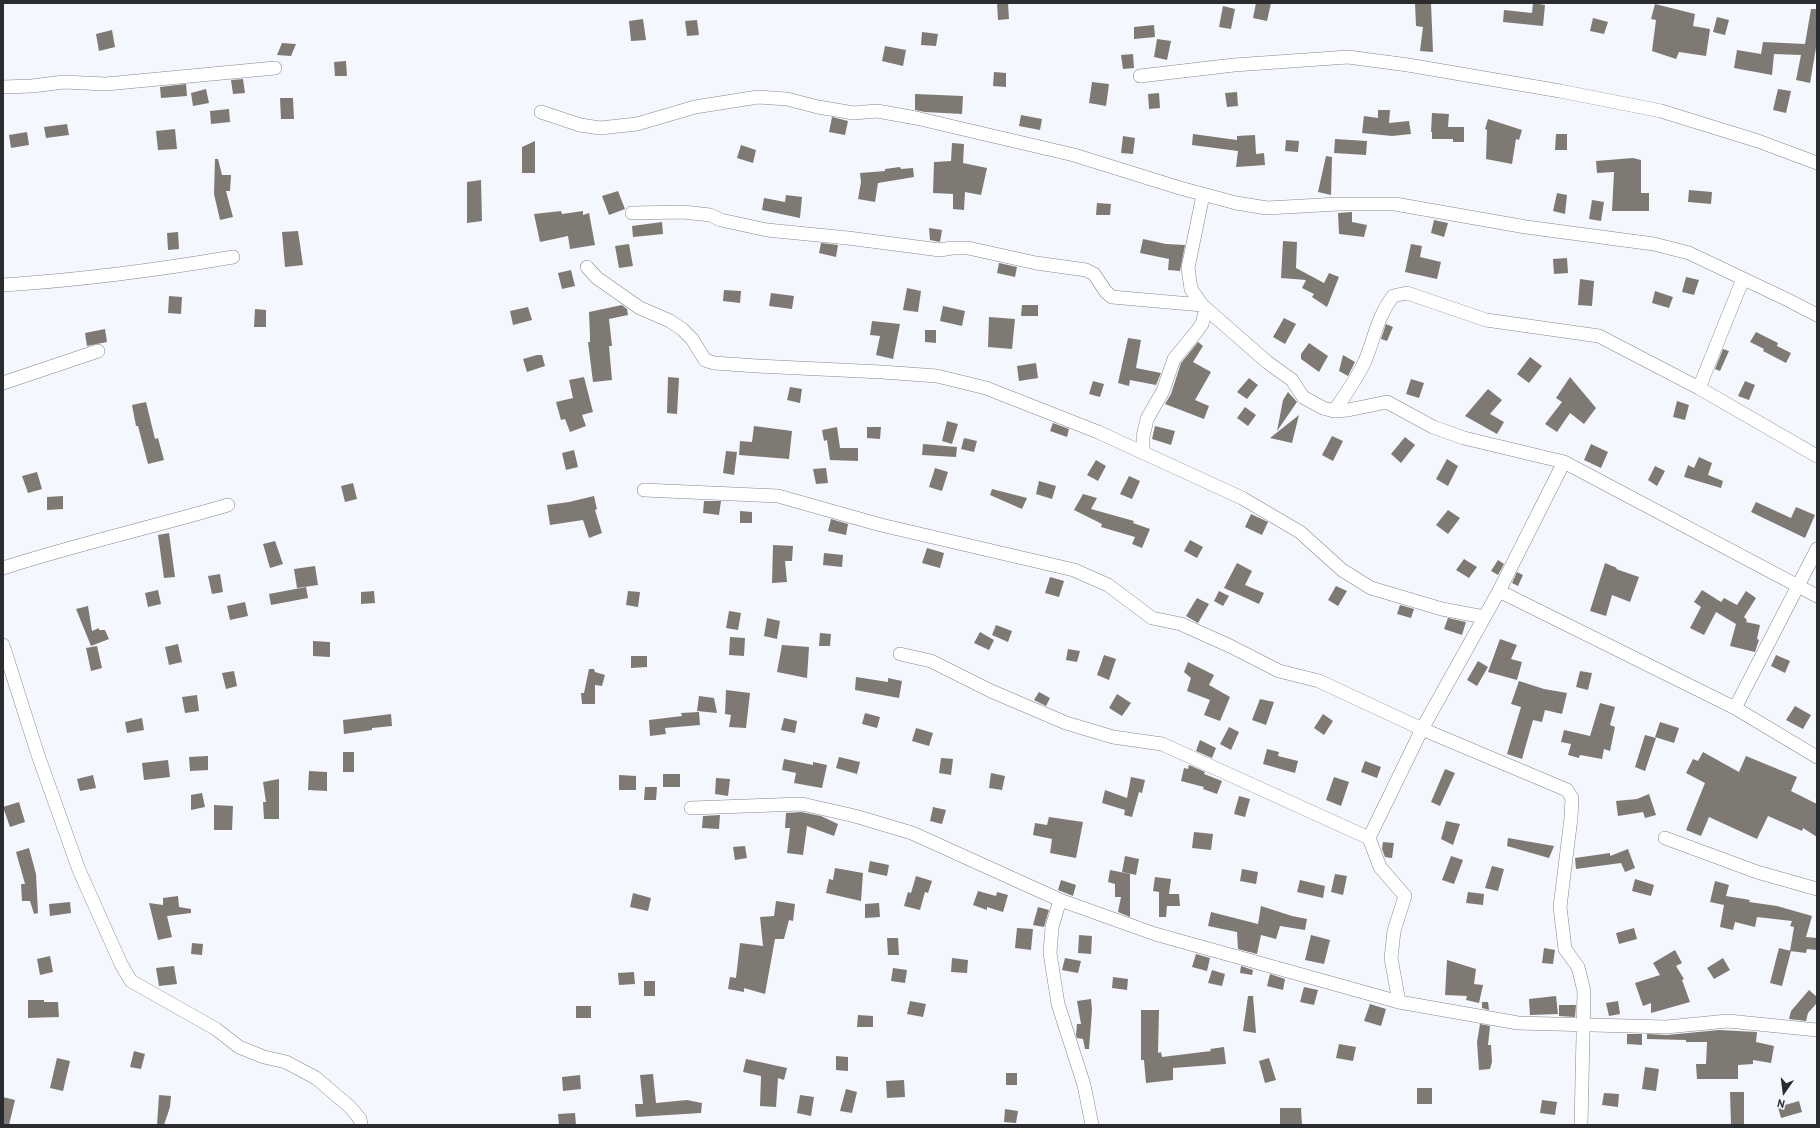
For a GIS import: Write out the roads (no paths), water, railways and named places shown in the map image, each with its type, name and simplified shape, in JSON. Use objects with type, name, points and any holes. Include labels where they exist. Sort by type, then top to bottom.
[{"type":"street","points":[[1140,76],[1234,65],[1348,57],[1560,91],[1661,112],[1758,141],[1817,163]]},
{"type":"street","points":[[3,87],[32,86],[64,82],[106,84],[275,68]]},
{"type":"street","points":[[541,112],[580,124],[600,128],[637,124],[695,107],[758,97],[787,99],[818,107],[854,113],[877,111],[916,118],[1074,155],[1236,203],[1268,208],[1339,204],[1395,204],[1526,227],[1654,244],[1689,253],[1817,315]]},
{"type":"street","points":[[1202,194],[1188,268],[1191,289],[1204,307],[1267,362],[1292,380],[1303,397],[1323,408],[1334,411],[1348,410],[1387,402],[1434,427],[1464,438],[1564,462],[1817,596]]},
{"type":"street","points":[[632,212],[690,212],[710,215],[721,220],[767,230],[848,238],[940,250],[968,248],[1036,263],[1086,270],[1094,274],[1106,292],[1112,297],[1204,307]]},
{"type":"street","points":[[3,285],[58,281],[163,269],[233,256]]},
{"type":"street","points":[[587,266],[597,278],[640,308],[682,328],[692,339],[705,360],[714,363],[937,376],[986,388],[1098,432],[1242,498],[1300,532],[1342,570],[1372,588],[1442,609],[1484,617]]},
{"type":"street","points":[[1699,388],[1742,279]]},
{"type":"street","points":[[1334,411],[1354,382],[1365,360],[1383,310],[1394,296],[1407,294],[1486,320],[1599,336],[1699,388],[1817,456]]},
{"type":"street","points":[[1143,452],[1143,437],[1147,419],[1163,391],[1174,358],[1198,331],[1202,324],[1204,307]]},
{"type":"street","points":[[3,383],[98,351]]},
{"type":"street","points":[[1369,838],[1422,729],[1499,591],[1564,462]]},
{"type":"street","points":[[644,490],[778,496],[881,525],[1074,570],[1108,585],[1152,618],[1181,624],[1230,646],[1279,671],[1319,681],[1422,729],[1567,790],[1572,798],[1571,818],[1560,907],[1566,949],[1578,967],[1584,991],[1582,1024],[1581,1125]]},
{"type":"street","points":[[3,568],[102,539],[141,530],[228,505]]},
{"type":"street","points":[[1735,708],[1799,587],[1817,549]]},
{"type":"street","points":[[1499,591],[1735,708],[1817,757]]},
{"type":"street","points":[[3,646],[38,755],[79,870],[121,964],[131,981],[216,1028],[239,1047],[264,1057],[286,1062],[316,1078],[350,1107],[360,1119],[361,1125]]},
{"type":"street","points":[[900,654],[931,661],[991,691],[1066,723],[1113,737],[1162,744],[1369,838],[1380,867],[1405,896],[1394,931],[1391,958],[1399,1002]]},
{"type":"street","points":[[692,808],[802,804],[855,816],[912,833],[1060,900],[1155,934],[1399,1002],[1518,1023],[1666,1027],[1728,1021],[1817,1030]]},
{"type":"street","points":[[1665,838],[1757,872],[1817,889]]},
{"type":"street","points":[[1060,900],[1052,927],[1050,953],[1058,1004],[1084,1085],[1092,1125]]}]
